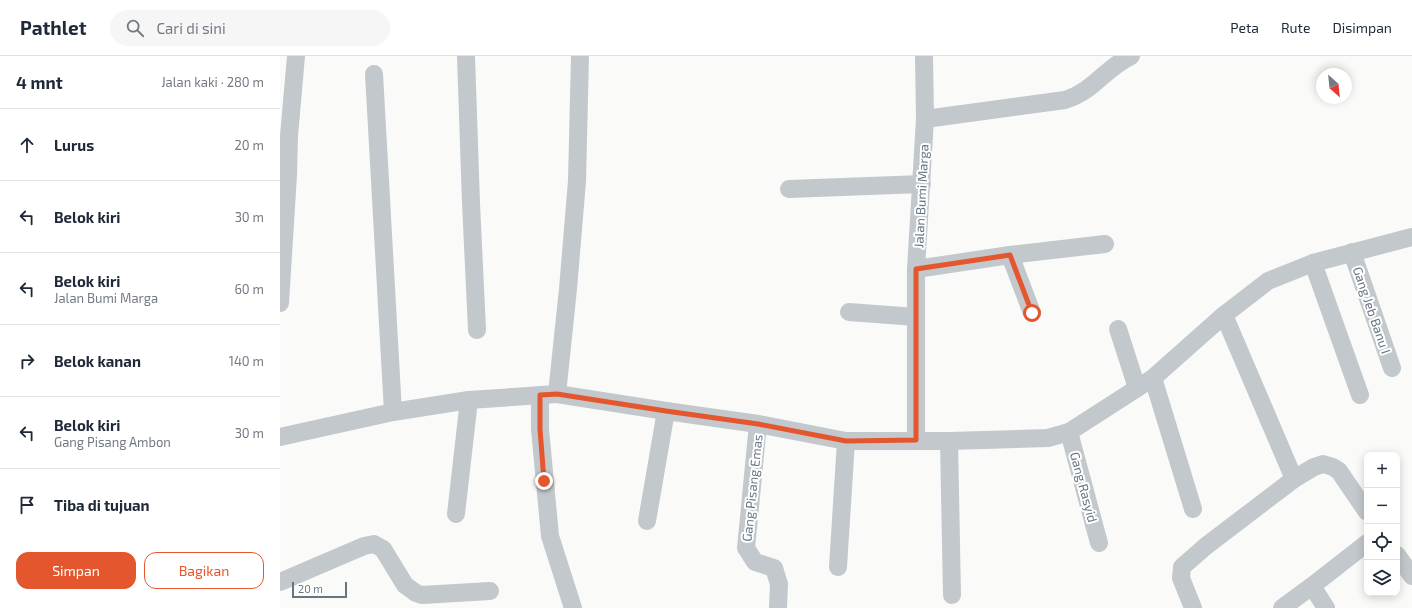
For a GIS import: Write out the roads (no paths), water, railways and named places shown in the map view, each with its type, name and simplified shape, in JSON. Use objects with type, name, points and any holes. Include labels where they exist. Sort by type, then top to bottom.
[{"type":"street","points":[[280,303],[289,136],[296,56]]},
{"type":"street","points":[[466,56],[477,330]]},
{"type":"street","points":[[573,608],[550,536],[540,429],[549,394],[568,288],[577,181],[580,56]]},
{"type":"street","name":"Jalan Bumi Marga","points":[[916,440],[916,269],[925,119],[924,56]]},
{"type":"street","points":[[925,119],[1065,100],[1086,90],[1117,64],[1131,56]]},
{"type":"street","points":[[374,74],[393,412]]},
{"type":"street","points":[[789,188],[922,184]]},
{"type":"street","points":[[280,437],[393,412],[469,400],[549,394],[758,424],[846,441],[949,441],[1048,438],[1069,432],[1154,378],[1224,315],[1268,282],[1313,262],[1412,237]]},
{"type":"street","points":[[916,269],[1010,255],[1105,244]]},
{"type":"street","name":"Gang Jeb Banu I","points":[[1352,252],[1392,368]]},
{"type":"street","points":[[1010,255],[1032,313]]},
{"type":"street","points":[[1313,262],[1360,395]]},
{"type":"street","points":[[849,312],[916,317]]},
{"type":"street","points":[[1224,315],[1294,479]]},
{"type":"street","points":[[1118,329],[1137,388]]},
{"type":"street","points":[[1154,378],[1194,509]]},
{"type":"street","points":[[456,514],[469,400]]},
{"type":"street","points":[[647,521],[666,411]]},
{"type":"street","name":"Gang Pisang Emas","points":[[758,424],[746,548],[754,562],[774,568],[779,584],[778,608]]},
{"type":"street","name":"Gang Rasyid","points":[[1069,432],[1099,542]]},
{"type":"street","points":[[838,567],[846,441]]},
{"type":"street","points":[[949,441],[952,595]]},
{"type":"street","points":[[1192,608],[1181,578],[1182,568],[1206,546],[1294,479],[1314,467],[1323,464],[1332,467],[1339,472],[1364,508]]},
{"type":"street","points":[[280,582],[364,546],[374,544],[383,549],[405,585],[416,593],[422,595],[490,591]]},
{"type":"street","points":[[1282,608],[1364,545]]},
{"type":"street","points":[[1400,559],[1412,576]]},
{"type":"street","points":[[1312,586],[1326,608]]}]
